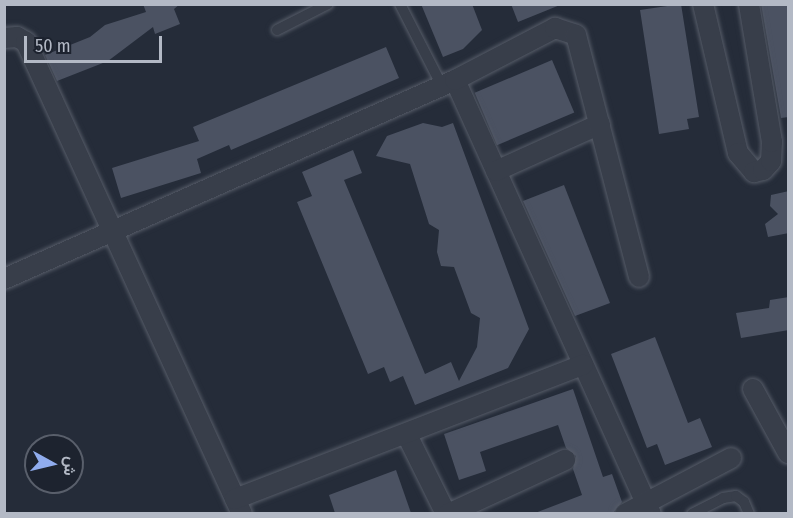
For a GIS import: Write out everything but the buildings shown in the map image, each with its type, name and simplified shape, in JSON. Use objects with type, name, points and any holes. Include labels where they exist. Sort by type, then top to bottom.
[{"type":"street","points":[[703,4],[738,153],[754,172],[762,170],[771,161],[772,142],[749,4]]},
{"type":"street","points":[[4,279],[448,83],[555,28],[576,35],[639,277]]},
{"type":"street","points":[[4,38],[17,37],[26,42],[115,230],[239,506],[407,435],[583,365]]},
{"type":"street","points":[[448,83],[496,171],[648,508]]},
{"type":"street","points":[[496,171],[600,124]]},
{"type":"street","points":[[753,389],[789,453]]},
{"type":"street","points":[[407,435],[447,513],[565,460]]},
{"type":"street","points":[[624,513],[648,508],[731,458]]},
{"type":"lane","points":[[277,30],[328,4]]},
{"type":"lane","points":[[400,4],[448,83]]},
{"type":"lane","points":[[692,513],[723,498],[736,496],[744,502],[749,513]]}]
